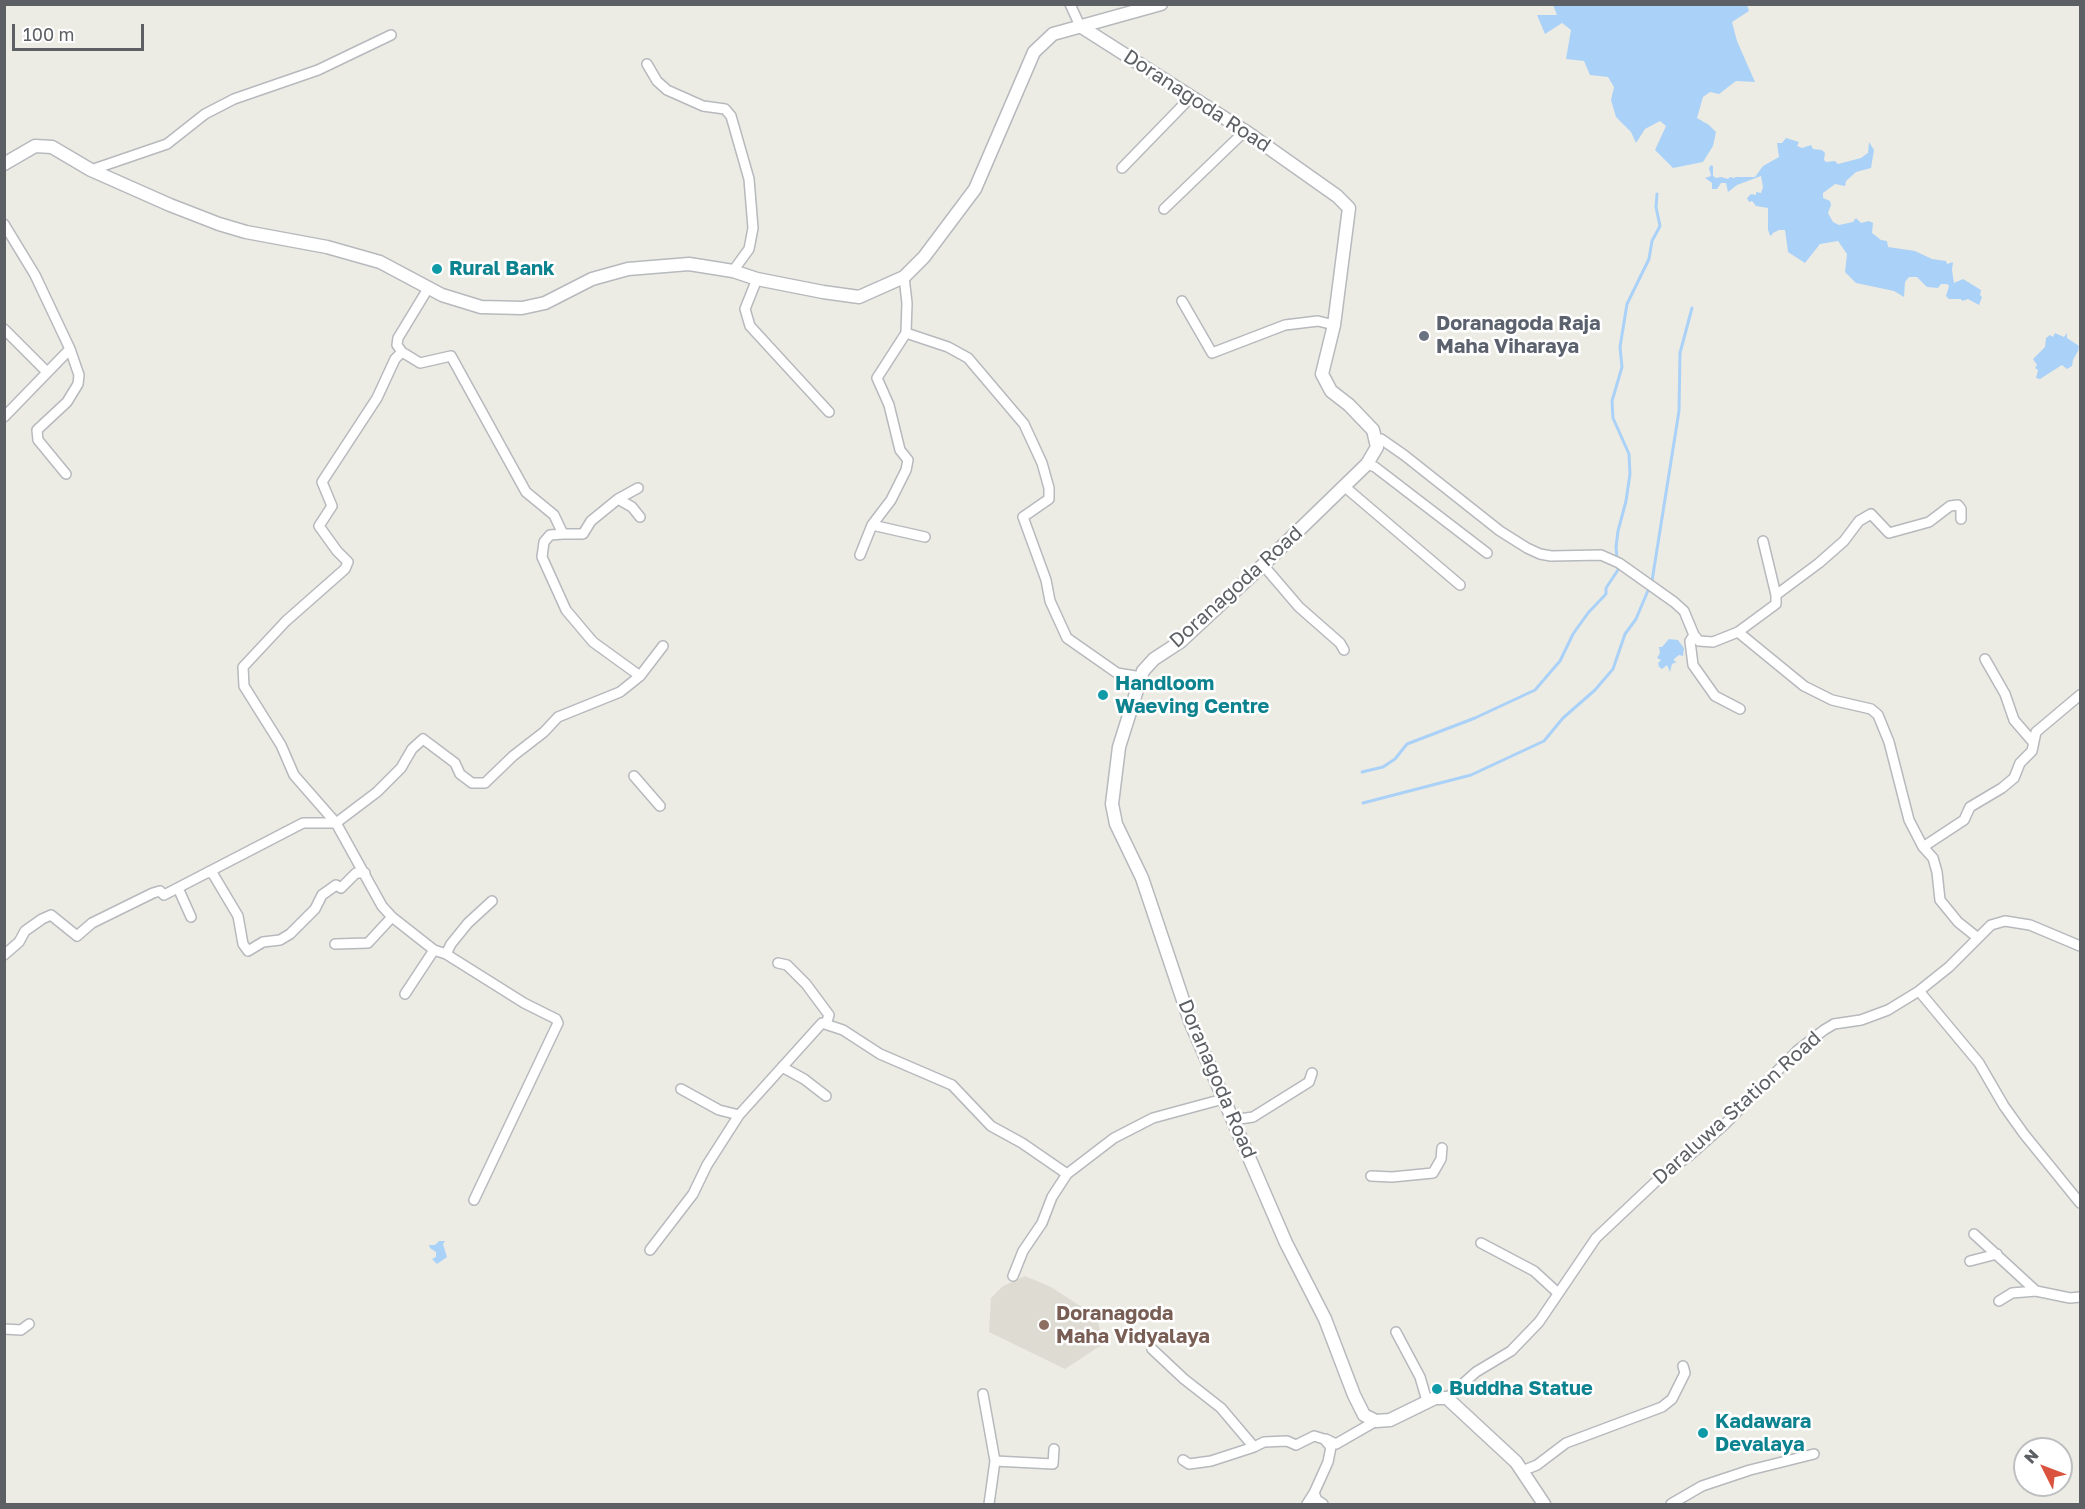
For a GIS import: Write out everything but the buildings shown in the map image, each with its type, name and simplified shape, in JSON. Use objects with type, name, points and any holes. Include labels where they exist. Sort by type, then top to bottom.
[{"type":"street","points":[[1070,4],[1080,26]]},
{"type":"street","points":[[4,164],[35,146],[52,147],[91,170],[219,224],[246,232],[327,247],[380,262],[442,295],[481,307],[522,308],[545,303],[592,279],[628,269],[689,264],[823,292],[859,297],[904,277],[924,256],[975,189],[1034,52],[1053,34],[1161,4]]},
{"type":"street","name":"Doranagoda Road","points":[[1080,26],[1245,130],[1337,196],[1348,208],[1334,325],[1322,374],[1331,391],[1349,405],[1373,430],[1377,447],[1367,464],[1345,487],[1180,642],[1155,659],[1143,671],[1119,747],[1112,804],[1116,824],[1143,878],[1190,1021],[1223,1099],[1286,1243],[1325,1318],[1354,1395],[1364,1415],[1376,1421]]},
{"type":"street","points":[[91,170],[167,144],[205,114],[234,99],[318,70],[391,35]]},
{"type":"street","points":[[646,64],[657,81],[667,90],[703,106],[726,109],[731,116],[749,179],[753,228],[749,249],[733,272]]},
{"type":"street","points":[[1122,168],[1191,97]]},
{"type":"street","points":[[1164,209],[1245,130]]},
{"type":"street","points":[[4,224],[35,274],[70,349],[79,375],[78,384],[67,402],[37,430],[38,440],[66,474]]},
{"type":"street","points":[[860,555],[872,525],[891,500],[906,470],[908,460],[900,450],[889,405],[877,378],[906,333],[907,303],[904,277]]},
{"type":"street","points":[[757,279],[745,309],[750,326],[829,412]]},
{"type":"street","points":[[429,287],[398,338],[397,345],[402,352],[420,363],[451,356],[526,492],[554,515],[562,534]]},
{"type":"street","points":[[1182,301],[1212,353],[1285,325],[1318,321],[1334,325]]},
{"type":"street","points":[[4,329],[47,372]]},
{"type":"street","points":[[906,333],[948,347],[968,358],[1024,424],[1042,463],[1049,488],[1049,499],[1023,517],[1046,580],[1050,601],[1067,638],[1117,673],[1141,677]]},
{"type":"street","points":[[4,417],[70,349]]},
{"type":"street","points":[[402,352],[395,359],[377,398],[322,482],[332,506],[319,526],[348,562],[345,568],[286,621],[243,667],[244,686],[281,745],[294,775],[336,823],[382,906],[392,917],[434,950],[446,954],[524,1003],[556,1019],[558,1023],[474,1200]]},
{"type":"street","points":[[1375,439],[1381,439],[1404,455],[1500,531],[1527,548],[1551,556],[1601,555],[1618,563],[1684,611],[1699,641],[1713,642],[1738,632],[1776,604],[1776,595],[1763,541]]},
{"type":"street","points":[[1367,464],[1375,467],[1487,553]]},
{"type":"street","points":[[1345,487],[1460,585]]},
{"type":"street","points":[[638,488],[618,499],[591,521],[583,534],[550,536],[544,542],[542,556],[566,610],[593,642],[640,676]]},
{"type":"street","points":[[618,499],[632,507],[640,517]]},
{"type":"street","points":[[1776,595],[1819,563],[1844,541],[1860,521],[1871,514],[1889,533],[1929,522],[1950,506],[1958,505],[1961,509],[1961,519]]},
{"type":"street","points":[[872,525],[925,537]]},
{"type":"street","points":[[1263,565],[1299,607],[1344,650]]},
{"type":"street","points":[[1738,632],[1804,686],[1832,700],[1871,709],[1878,715],[1889,742],[1909,820],[1923,847],[1932,858],[1937,872],[1940,900],[1958,922],[1978,938]]},
{"type":"street","points":[[1694,635],[1690,641],[1693,665],[1714,696],[1740,709]]},
{"type":"street","points":[[4,955],[19,942],[25,931],[42,918],[51,915],[77,936],[92,923],[153,893],[160,891],[164,895],[303,823],[336,823],[377,792],[401,768],[412,749],[423,739],[455,763],[460,774],[472,783],[485,783],[558,717],[620,692],[640,676],[663,646]]},
{"type":"street","points":[[1985,659],[2005,694],[2014,720],[2033,742]]},
{"type":"street","points":[[1923,847],[1964,820],[1970,807],[2014,778],[2020,763],[2032,751],[2036,732],[2080,695]]},
{"type":"street","points":[[634,776],[660,806]]},
{"type":"street","points":[[208,872],[213,874],[238,916],[243,944],[248,951],[263,942],[280,940],[290,934],[315,909],[322,896],[336,885],[341,888],[356,873],[365,873]]},
{"type":"street","points":[[178,888],[191,917]]},
{"type":"street","points":[[446,954],[468,923],[492,901]]},
{"type":"street","points":[[335,944],[368,943],[392,917]]},
{"type":"street","name":"Daraluwa Station Road","points":[[1447,1398],[1476,1372],[1511,1351],[1539,1322],[1596,1238],[1666,1172],[1689,1156],[1725,1125],[1798,1050],[1834,1024],[1861,1020],[1888,1010],[1919,991],[1949,967],[1991,926],[2006,921],[2030,925],[2080,946]]},
{"type":"street","points":[[405,994],[434,950]]},
{"type":"street","points":[[778,963],[787,964],[806,984],[829,1015],[826,1024]]},
{"type":"street","points":[[1919,991],[1979,1063],[2004,1106],[2024,1134],[2080,1203]]},
{"type":"street","points":[[650,1250],[693,1194],[707,1165],[739,1115],[822,1023],[843,1030],[880,1054],[952,1084],[991,1126],[1022,1143],[1067,1174]]},
{"type":"street","points":[[782,1067],[804,1079],[826,1096]]},
{"type":"street","points":[[1233,1120],[1253,1117],[1309,1082],[1312,1073]]},
{"type":"street","points":[[681,1089],[719,1110],[739,1115]]},
{"type":"street","points":[[1013,1276],[1023,1251],[1042,1222],[1052,1197],[1067,1174],[1114,1138],[1153,1118],[1223,1099]]},
{"type":"street","points":[[1371,1176],[1392,1177],[1433,1173],[1441,1159],[1442,1148]]},
{"type":"street","points":[[1974,1234],[2036,1291]]},
{"type":"street","points":[[1481,1244],[1534,1271],[1558,1293]]},
{"type":"street","points":[[1970,1261],[1997,1254]]},
{"type":"street","points":[[1999,1301],[2012,1293],[2036,1291],[2070,1299],[2080,1297]]},
{"type":"street","points":[[4,1329],[21,1330],[30,1324]]},
{"type":"street","points":[[1396,1332],[1419,1377],[1427,1401]]},
{"type":"street","points":[[1152,1349],[1184,1379],[1221,1408],[1254,1447]]},
{"type":"street","points":[[1522,1471],[1537,1465],[1566,1443],[1662,1407],[1672,1399],[1684,1373],[1683,1366]]},
{"type":"street","points":[[983,1394],[995,1461],[989,1504]]},
{"type":"street","points":[[1183,1460],[1189,1464],[1211,1461],[1264,1442],[1287,1441],[1296,1445],[1314,1436],[1336,1444],[1376,1421],[1390,1420],[1435,1398],[1447,1398],[1516,1462],[1544,1504]]},
{"type":"street","points":[[1307,1504],[1328,1462],[1331,1447],[1324,1439]]},
{"type":"street","points":[[995,1461],[1053,1464],[1054,1449]]},
{"type":"street","points":[[1671,1504],[1702,1486],[1750,1470],[1814,1454]]},
{"type":"street","points":[[1314,1493],[1317,1500],[1323,1504]]},
{"type":"shaded area","name":"Doranagoda Maha Vidyalaya","points":[[1025,1276],[1051,1287],[1097,1317],[1103,1344],[1065,1369],[989,1332],[991,1298],[1003,1286]]},
{"type":"water","points":[[1553,5],[1747,5],[1749,11],[1732,22],[1737,41],[1755,82],[1736,81],[1719,94],[1710,92],[1703,97],[1697,118],[1716,132],[1713,146],[1703,162],[1673,168],[1655,150],[1666,126],[1660,121],[1645,129],[1636,143],[1631,132],[1616,117],[1611,100],[1614,87],[1608,77],[1590,75],[1584,61],[1566,59],[1571,30],[1562,23],[1545,34],[1537,15],[1557,15]]},
{"type":"water","points":[[1786,138],[1799,142],[1797,146],[1802,148],[1811,145],[1813,149],[1822,150],[1825,153],[1826,162],[1835,161],[1838,164],[1861,158],[1868,153],[1869,142],[1874,150],[1871,168],[1856,172],[1846,181],[1845,186],[1835,184],[1823,193],[1823,198],[1830,201],[1828,213],[1833,222],[1839,225],[1853,222],[1856,218],[1861,223],[1869,221],[1873,223],[1872,233],[1881,240],[1887,241],[1888,247],[1915,251],[1932,259],[1946,261],[1947,264],[1953,262],[1954,283],[1963,279],[1981,290],[1982,297],[1979,305],[1968,299],[1962,301],[1961,299],[1949,299],[1946,296],[1949,286],[1947,284],[1941,284],[1938,288],[1927,287],[1917,277],[1909,277],[1905,282],[1904,297],[1894,291],[1856,283],[1845,272],[1847,254],[1838,241],[1820,244],[1805,263],[1788,252],[1785,230],[1779,230],[1770,235],[1768,208],[1756,206],[1752,201],[1749,202],[1747,198],[1751,194],[1761,193],[1763,187],[1761,176],[1737,185],[1728,192],[1726,183],[1721,183],[1717,189],[1712,189],[1712,183],[1705,178],[1711,176],[1709,168],[1711,165],[1713,176],[1716,178],[1755,177],[1763,166],[1779,157],[1777,143],[1782,143]]},
{"type":"water","points":[[2055,333],[2064,337],[2067,333],[2067,338],[2079,346],[2072,366],[2067,369],[2062,365],[2040,379],[2036,378],[2038,370],[2035,368],[2037,365],[2033,359],[2045,347],[2046,338],[2050,335],[2053,337]]},
{"type":"water","points":[[1669,639],[1678,640],[1684,648],[1683,656],[1679,655],[1674,659],[1677,662],[1672,664],[1670,672],[1667,665],[1662,669],[1659,667],[1658,663],[1661,660],[1657,658],[1660,653],[1659,647],[1662,647]]},
{"type":"water","points":[[439,1241],[445,1241],[443,1244],[447,1257],[437,1264],[432,1259],[436,1257],[436,1252],[429,1245],[435,1245]]},
{"type":"waterway","points":[[1362,772],[1383,767],[1395,759],[1407,744],[1475,718],[1535,690],[1560,661],[1573,634],[1588,613],[1606,594],[1606,588],[1618,570],[1616,547],[1630,474],[1629,454],[1613,418],[1612,401],[1622,367],[1620,347],[1627,304],[1649,259],[1652,241],[1660,226],[1656,207],[1657,194]]},
{"type":"waterway","points":[[1363,803],[1471,775],[1544,741],[1563,718],[1595,690],[1613,669],[1625,634],[1636,619],[1652,581],[1679,411],[1680,353],[1692,308]]},
{"type":"place","name":"Rural Bank","points":[[437,269]]},
{"type":"place","name":"Doranagoda Raja Maha Viharaya","points":[[1424,336]]},
{"type":"place","name":"Handloom Waeving Centre","points":[[1103,695]]},
{"type":"place","name":"Doranagoda Maha Vidyalaya","points":[[1044,1325]]},
{"type":"place","name":"Buddha Statue","points":[[1437,1389]]},
{"type":"place","name":"Kadawara Devalaya","points":[[1703,1433]]}]
